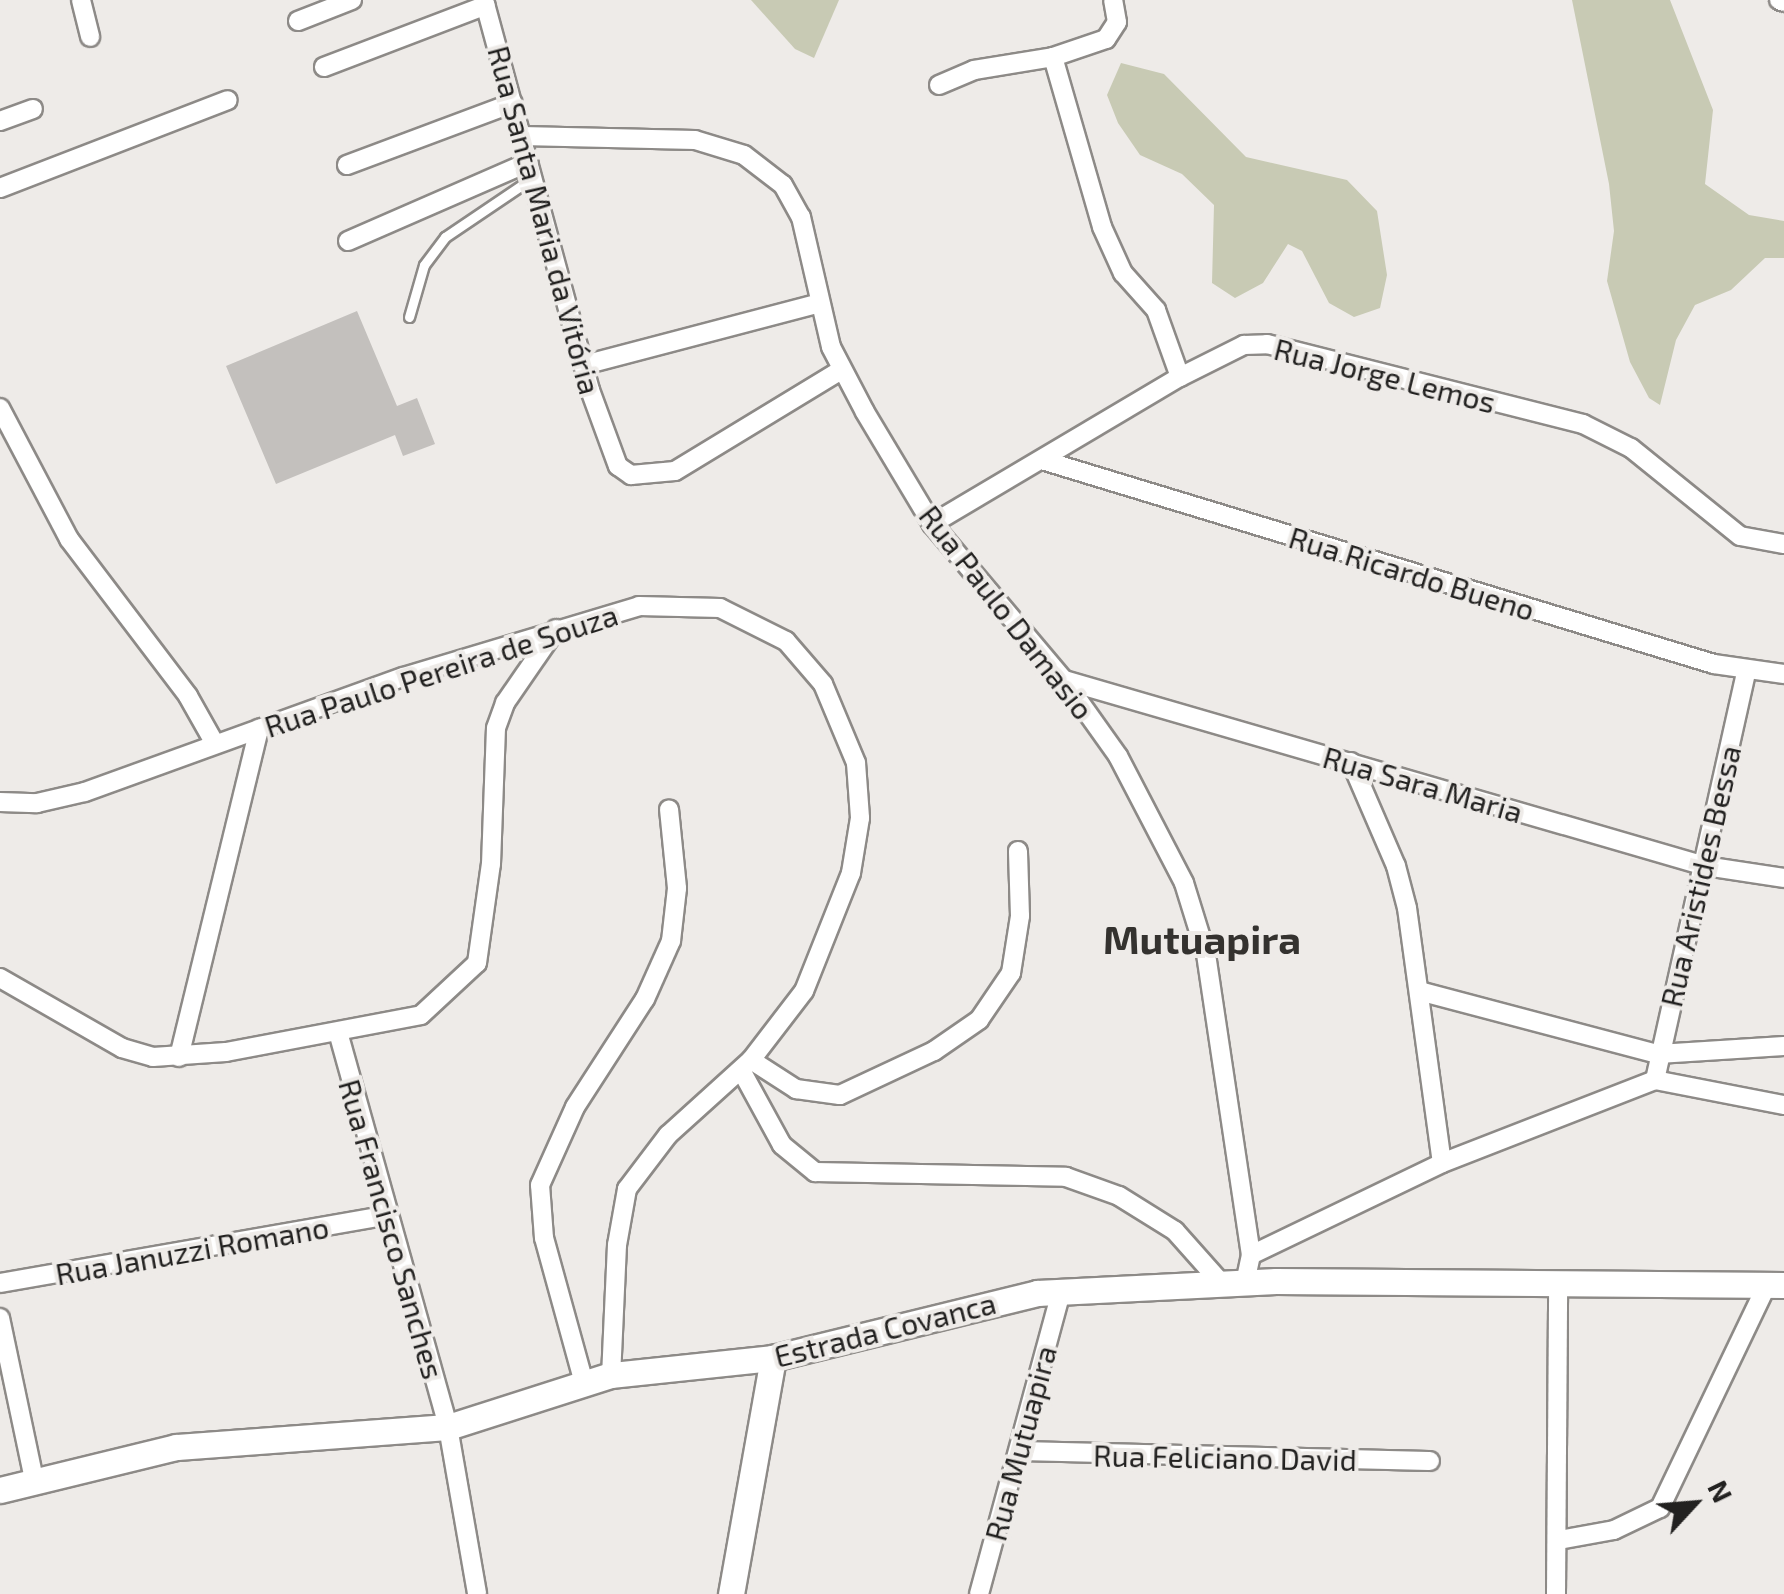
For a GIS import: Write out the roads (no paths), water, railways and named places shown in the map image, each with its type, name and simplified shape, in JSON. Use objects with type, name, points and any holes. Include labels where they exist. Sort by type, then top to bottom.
[{"type":"street","points":[[81,0],[90,37]]},
{"type":"street","points":[[298,21],[352,0]]},
{"type":"street","points":[[940,85],[974,70],[1054,57],[1106,40],[1116,22],[1113,0]]},
{"type":"street","points":[[324,68],[485,3]]},
{"type":"street","name":"Rua Santa Maria da Vitória","points":[[485,3],[584,366],[618,466],[631,475],[675,470],[841,370]]},
{"type":"street","points":[[1054,57],[1102,227],[1123,273],[1156,310],[1180,376]]},
{"type":"street","points":[[0,188],[228,100]]},
{"type":"street","points":[[347,165],[513,103]]},
{"type":"street","points":[[0,121],[33,109]]},
{"type":"street","name":"Rua Paulo Damasio","points":[[522,136],[696,140],[744,154],[782,184],[801,217],[820,304],[841,370],[932,524],[1064,680],[1118,756],[1184,883],[1222,1040],[1251,1254]]},
{"type":"street","points":[[348,241],[532,170]]},
{"type":"street","points":[[584,366],[820,304]]},
{"type":"street","name":"Rua Jorge Lemos","points":[[932,524],[1180,376],[1244,346],[1267,344],[1583,424],[1631,448],[1740,536],[1783,545]]},
{"type":"street","points":[[0,408],[68,539],[188,696],[215,744]]},
{"type":"street","name":"Rua Ricardo Bueno","points":[[1042,460],[1746,672],[1784,674]]},
{"type":"street","name":"Rua Paulo Pereira de Souza","points":[[0,802],[37,804],[85,792],[556,628],[639,606],[720,608],[786,641],[823,684],[856,762],[860,818],[851,872],[804,991],[746,1065],[668,1135],[627,1190],[617,1246],[611,1376]]},
{"type":"street","points":[[0,978],[122,1048],[179,1057],[421,1015],[477,964],[492,864],[496,728],[505,704],[556,628]]},
{"type":"street","name":"Rua Aristides Bessa","points":[[1655,1080],[1746,672]]},
{"type":"street","name":"Rua Sara Maria","points":[[1064,680],[1705,866],[1784,878]]},
{"type":"street","points":[[179,1057],[258,729]]},
{"type":"street","points":[[1350,762],[1396,866],[1442,1163]]},
{"type":"street","points":[[584,1383],[544,1238],[540,1185],[575,1107],[645,998],[672,941],[677,888],[669,809]]},
{"type":"street","points":[[746,1065],[796,1089],[840,1095],[934,1051],[980,1020],[1010,973],[1020,916],[1018,851]]},
{"type":"street","points":[[1418,991],[1658,1054],[1784,1046]]},
{"type":"street","name":"Rua Francisco Sanches","points":[[338,1032],[385,1216],[448,1426],[477,1594]]},
{"type":"street","points":[[746,1065],[782,1145],[816,1172],[1066,1176],[1118,1196],[1175,1230],[1233,1283],[1251,1254],[1442,1163],[1655,1080],[1784,1106]]},
{"type":"street","name":"Rua Januzzi Romano","points":[[0,1283],[385,1216]]},
{"type":"street","name":"Estrada Covanca","points":[[0,1490],[176,1447],[448,1426],[611,1376],[773,1358],[1000,1300],[1061,1292],[1233,1283],[1776,1285]]},
{"type":"street","points":[[1556,1594],[1558,1284]]},
{"type":"street","points":[[1558,1540],[1614,1530],[1660,1508],[1776,1285]]},
{"type":"street","name":"Rua Mutuapira","points":[[979,1594],[1061,1292]]},
{"type":"street","points":[[0,1318],[34,1479]]},
{"type":"street","points":[[731,1594],[773,1358]]},
{"type":"street","name":"Rua Feliciano David","points":[[1020,1451],[1430,1460]]},
{"type":"lane","points":[[409,317],[424,265],[445,237],[532,170]]},
{"type":"district","name":"Mutuapira","points":[[1202,938]]}]
